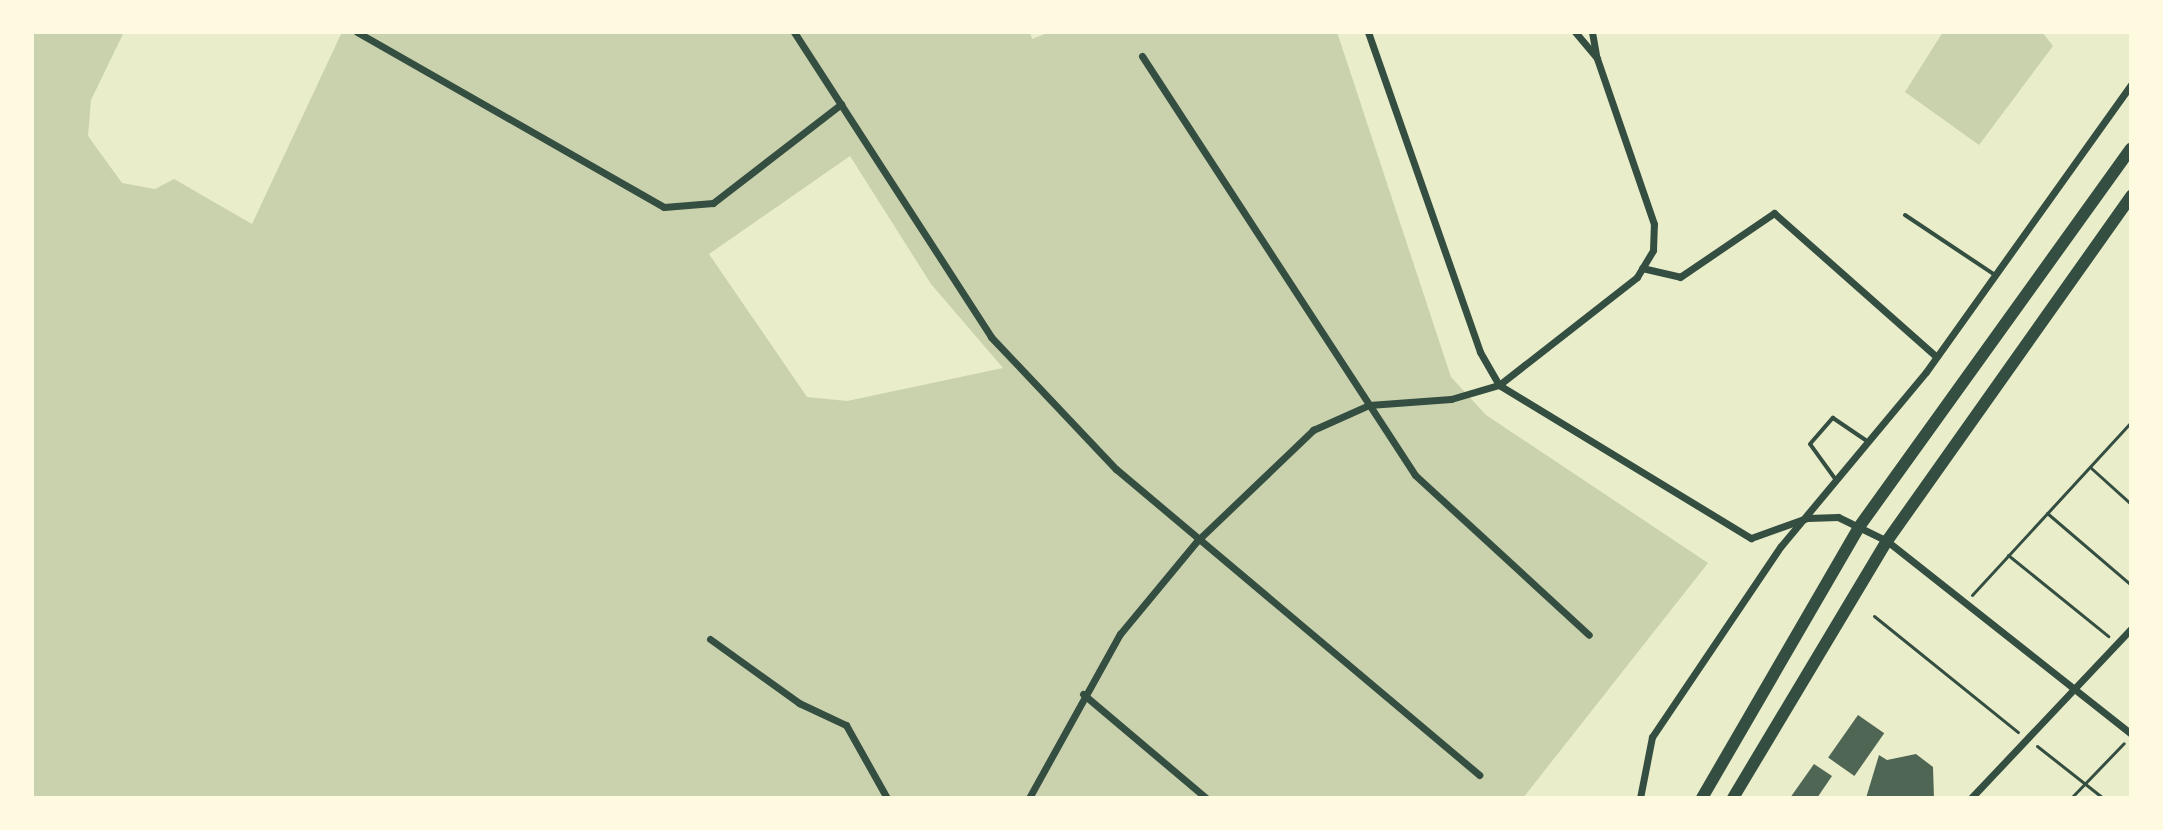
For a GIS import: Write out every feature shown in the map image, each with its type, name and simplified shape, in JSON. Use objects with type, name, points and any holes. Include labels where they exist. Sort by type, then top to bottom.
[{"type":"highway","points":[[1702,798],[1859,527],[2131,149]]},
{"type":"highway","points":[[1733,798],[1887,541],[2131,196]]},
{"type":"street","points":[[357,32],[664,207],[713,203],[841,104]]},
{"type":"street","points":[[794,32],[991,337],[1116,469],[1197,541],[1479,775]]},
{"type":"street","points":[[1368,32],[1454,284],[1499,385],[1751,538],[1807,518],[1838,517],[1887,541],[2131,735]]},
{"type":"street","points":[[1575,32],[1597,58]]},
{"type":"street","points":[[1029,798],[1083,694],[1120,634],[1197,541],[1313,430],[1369,405],[1451,399],[1499,385],[1642,268],[1654,224],[1597,58],[1592,32]]},
{"type":"street","points":[[1142,56],[1369,405],[1444,508],[1589,635]]},
{"type":"street","points":[[1640,798],[1652,737],[1807,518],[1937,357],[2131,85]]},
{"type":"street","points":[[1642,268],[1680,277],[1774,213],[1937,357]]},
{"type":"street","points":[[1971,798],[2131,629]]},
{"type":"street","points":[[710,639],[799,703],[846,725],[887,798]]},
{"type":"street","points":[[1083,694],[1206,798]]},
{"type":"lane","points":[[1905,215],[1995,275]]},
{"type":"lane","points":[[1837,481],[1810,444],[1833,418],[1869,443]]},
{"type":"path","points":[[1964,603],[2131,422]]},
{"type":"path","points":[[2090,467],[2131,504]]},
{"type":"path","points":[[2047,513],[2131,585]]},
{"type":"path","points":[[2008,555],[2117,644]]},
{"type":"path","points":[[1874,616],[2103,798]]},
{"type":"path","points":[[2071,798],[2131,735]]},
{"type":"green space","points":[[32,32],[124,32],[91,100],[88,136],[122,183],[155,189],[174,179],[252,224],[342,32],[1030,32],[1032,39],[1050,32],[1337,32],[1451,377],[1486,415],[1708,563],[1523,798],[32,798]],"holes":[[[850,156],[931,284],[1003,368],[847,401],[807,397],[709,254]]]},
{"type":"green space","points":[[1943,32],[2042,32],[2053,46],[1979,145],[1905,92]]},
{"type":"building","points":[[1858,715],[1884,733],[1854,776],[1828,758]]},
{"type":"building","points":[[1916,754],[1933,767],[1934,798],[1866,798],[1879,755],[1887,760]]},
{"type":"building","points":[[1814,764],[1832,776],[1817,798],[1790,798]]}]
